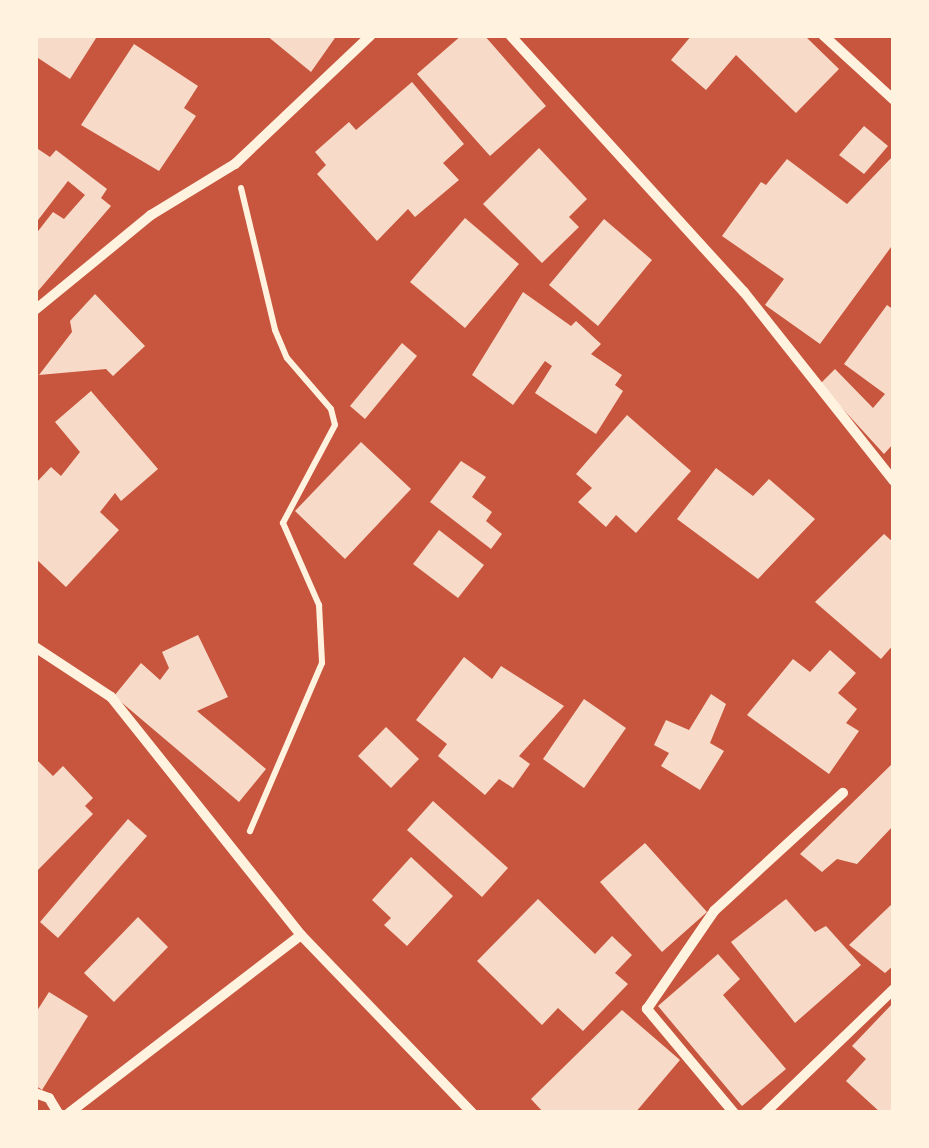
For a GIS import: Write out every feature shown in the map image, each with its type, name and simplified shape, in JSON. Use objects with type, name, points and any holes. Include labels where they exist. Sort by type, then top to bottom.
[{"type":"street","points":[[35,310],[151,215],[235,164],[371,35]]},
{"type":"street","points":[[510,35],[744,292],[894,480]]},
{"type":"street","points":[[823,35],[894,100]]},
{"type":"street","points":[[35,648],[111,697],[300,935],[472,1113]]},
{"type":"street","points":[[734,1113],[647,1010],[714,911],[843,792]]},
{"type":"street","points":[[70,1113],[300,935]]},
{"type":"street","points":[[765,1113],[894,989]]},
{"type":"street","points":[[35,1093],[58,1113]]},
{"type":"path","points":[[235,164],[274,330],[287,358],[331,410],[335,425],[283,523],[319,605],[322,663],[240,856]]},
{"type":"building","points":[[35,35],[98,35],[70,79],[35,56]]},
{"type":"building","points":[[266,35],[337,35],[311,72]]},
{"type":"building","points":[[462,35],[484,35],[546,106],[490,156],[417,74]]},
{"type":"building","points":[[692,35],[804,35],[839,69],[796,113],[736,55],[706,90],[671,60]]},
{"type":"building","points":[[134,44],[198,86],[184,108],[196,116],[159,171],[81,125]]},
{"type":"building","points":[[412,82],[464,144],[443,163],[459,180],[415,217],[408,209],[377,241],[317,174],[326,165],[315,152],[349,122],[356,130]]},
{"type":"building","points":[[864,126],[888,146],[864,174],[839,155]]},
{"type":"building","points":[[35,147],[50,157],[56,150],[107,189],[101,198],[111,206],[38,291],[35,235],[53,212],[64,219],[85,195],[68,181],[35,224]]},
{"type":"building","points":[[539,148],[587,199],[569,217],[579,227],[542,263],[483,204]]},
{"type":"building","points":[[894,155],[894,243],[820,344],[765,305],[784,279],[722,236],[761,182],[766,185],[787,159],[847,204]]},
{"type":"building","points":[[465,218],[519,264],[465,328],[410,282]]},
{"type":"building","points":[[604,219],[652,260],[598,326],[549,285]]},
{"type":"building","points":[[523,292],[571,326],[576,321],[601,344],[591,354],[622,375],[615,385],[623,391],[596,434],[535,393],[552,366],[545,361],[513,405],[472,375]]},
{"type":"building","points":[[95,294],[145,346],[113,376],[106,369],[39,375],[72,332],[70,321]]},
{"type":"building","points":[[887,305],[894,310],[894,443],[884,454],[820,384],[835,369],[873,408],[885,394],[844,364]]},
{"type":"building","points":[[402,343],[417,356],[365,419],[350,406]]},
{"type":"building","points":[[91,391],[158,469],[121,501],[115,493],[100,512],[119,530],[66,587],[35,558],[35,484],[51,467],[61,476],[80,452],[55,422]]},
{"type":"building","points":[[627,415],[691,471],[636,533],[616,515],[606,527],[578,502],[592,488],[576,474]]},
{"type":"building","points":[[361,442],[411,489],[345,559],[295,511]]},
{"type":"building","points":[[461,461],[486,477],[472,497],[492,512],[486,521],[502,534],[491,549],[430,502]]},
{"type":"building","points":[[716,468],[753,496],[769,479],[815,519],[758,579],[677,519]]},
{"type":"building","points":[[439,530],[484,565],[458,598],[413,564]]},
{"type":"building","points":[[884,534],[894,543],[894,644],[881,659],[815,602]]},
{"type":"building","points":[[198,635],[228,697],[197,711],[266,769],[239,802],[114,696],[141,663],[160,680],[169,668],[162,652]]},
{"type":"building","points":[[830,650],[856,673],[838,693],[857,709],[846,723],[859,731],[829,774],[747,715],[793,659],[810,672]]},
{"type":"building","points":[[464,657],[492,679],[501,666],[564,706],[519,756],[530,764],[513,788],[499,779],[485,795],[438,756],[447,744],[416,720]]},
{"type":"building","points":[[711,694],[726,704],[710,743],[724,751],[700,790],[661,766],[669,753],[654,745],[666,720],[689,730]]},
{"type":"building","points":[[584,699],[626,728],[584,788],[543,759]]},
{"type":"building","points":[[386,727],[419,759],[391,788],[358,756]]},
{"type":"building","points":[[35,758],[53,776],[63,766],[93,798],[85,806],[93,814],[35,873]]},
{"type":"building","points":[[894,762],[894,825],[857,864],[837,859],[822,872],[800,854]]},
{"type":"building","points":[[433,801],[508,868],[482,897],[407,830]]},
{"type":"building","points":[[128,819],[147,836],[58,938],[40,922]]},
{"type":"building","points":[[645,843],[707,912],[662,952],[600,882]]},
{"type":"building","points":[[411,857],[453,896],[407,946],[384,925],[391,918],[372,900]]},
{"type":"building","points":[[538,899],[595,954],[612,936],[632,955],[615,973],[628,984],[583,1031],[558,1008],[542,1025],[477,961]]},
{"type":"building","points":[[786,899],[815,932],[826,926],[861,965],[795,1023],[731,942]]},
{"type":"building","points":[[894,902],[894,965],[885,973],[849,945]]},
{"type":"building","points":[[138,917],[168,947],[114,1002],[84,973]]},
{"type":"building","points":[[718,954],[740,979],[723,995],[786,1069],[742,1106],[658,1006]]},
{"type":"building","points":[[49,992],[88,1016],[42,1090],[35,1085],[35,1014]]},
{"type":"building","points":[[894,1002],[894,1113],[881,1113],[846,1081],[866,1059],[852,1046]]},
{"type":"building","points":[[622,1010],[680,1060],[635,1113],[544,1113],[531,1099]]}]
